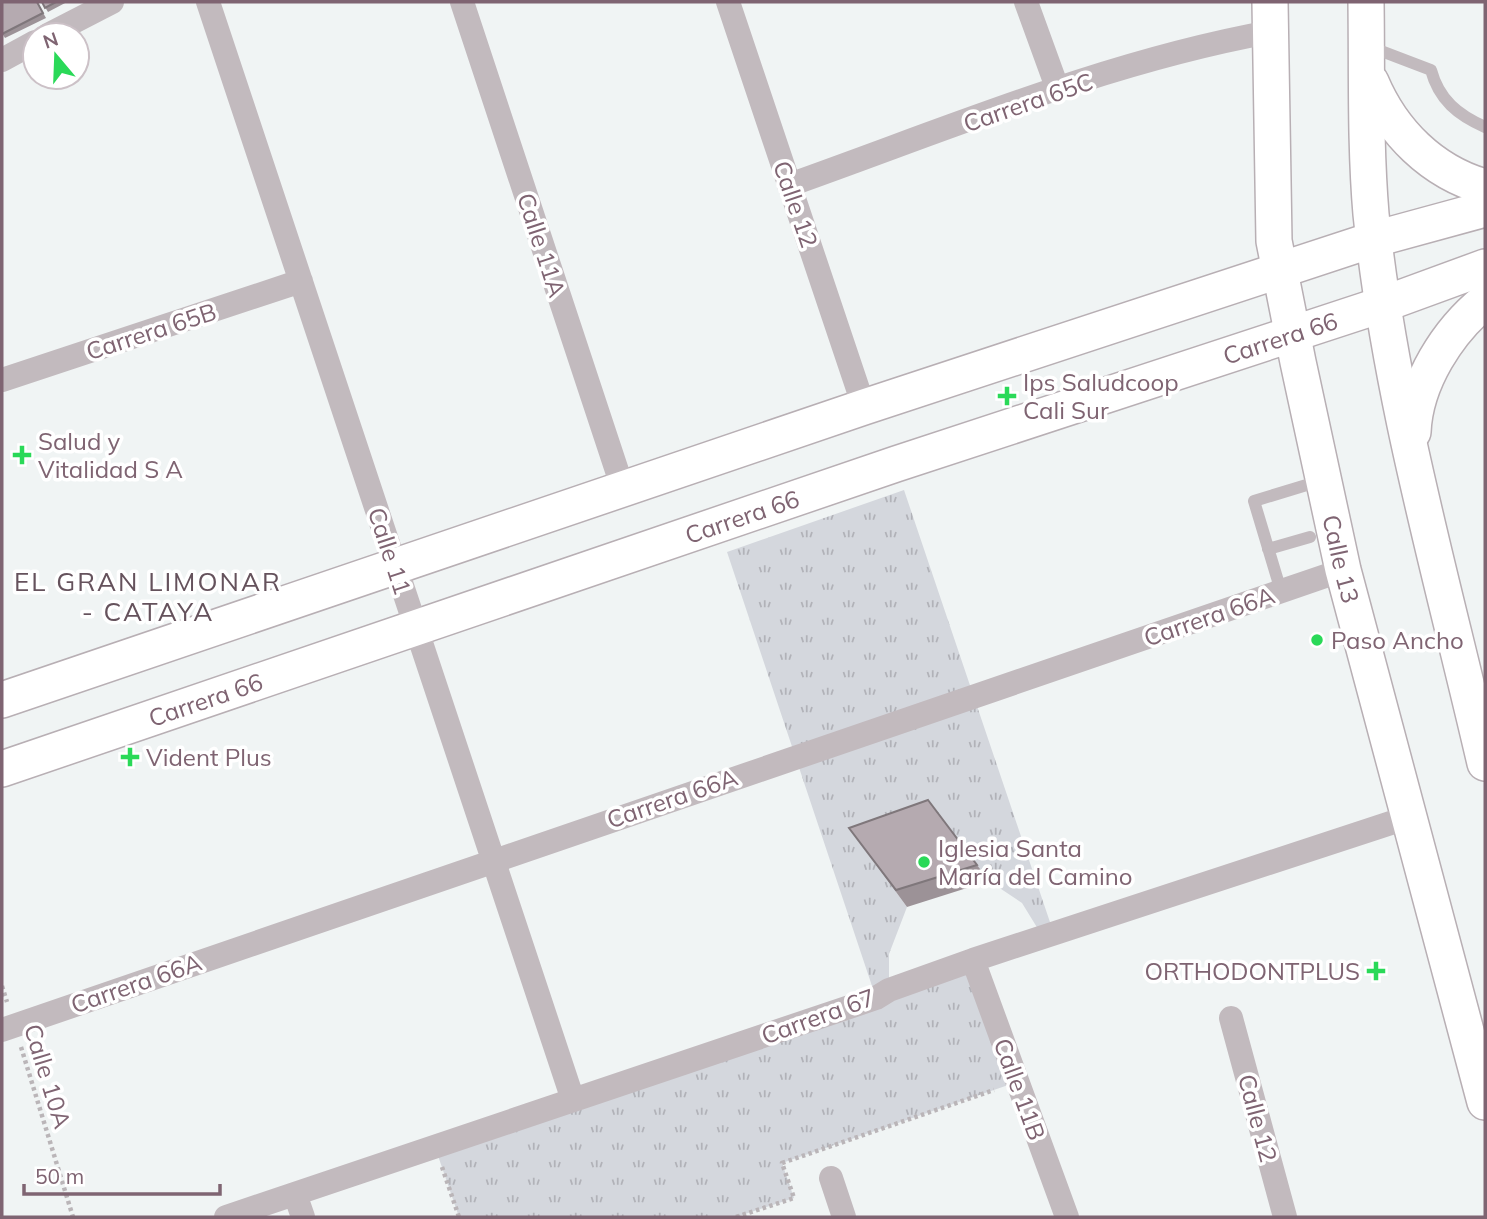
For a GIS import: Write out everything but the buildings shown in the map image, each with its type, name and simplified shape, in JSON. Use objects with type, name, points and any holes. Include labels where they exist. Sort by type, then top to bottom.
[{"type":"main road","points":[[1366,2],[1371,212],[1384,304],[1412,460],[1485,760]]},
{"type":"main road","name":"Calle 13","points":[[1270,17],[1274,241],[1343,570],[1485,1102]]},
{"type":"main road","points":[[1367,59],[1388,115],[1408,141],[1447,170],[1485,187]]},
{"type":"main road","points":[[2,699],[864,407],[1375,239],[1485,209]]},
{"type":"main road","name":"Carrera 66","points":[[2,769],[1384,304],[1485,267]]},
{"type":"main road","points":[[1412,460],[1413,421],[1431,369],[1463,321],[1485,301]]},
{"type":"street","points":[[75,21],[111,2]]},
{"type":"street","name":"Calle 11","points":[[208,2],[573,1100]]},
{"type":"street","name":"Calle 11A","points":[[462,2],[623,489]]},
{"type":"street","name":"Calle 12","points":[[728,2],[864,407]]},
{"type":"street","points":[[1026,2],[1058,90]]},
{"type":"street","name":"Carrera 65C","points":[[789,185],[1058,90],[1180,51],[1270,17]]},
{"type":"street","points":[[2,60],[21,50]]},
{"type":"street","name":"Carrera 65B","points":[[2,380],[301,281]]},
{"type":"street","name":"Carrera 66A","points":[[8,1027],[1343,570]]},
{"type":"street","name":"Carrera 67","points":[[226,1217],[299,1206],[435,1147],[876,998],[889,990],[973,960],[1409,817]]},
{"type":"street","name":"Calle 11B","points":[[973,960],[1066,1217]]},
{"type":"street","name":"Calle 12","points":[[1231,1018],[1285,1217]]},
{"type":"street","points":[[831,1178],[844,1217]]},
{"type":"lane","points":[[1367,59],[1431,70],[1436,89],[1451,106],[1468,120],[1485,127]]},
{"type":"lane","points":[[1281,591],[1254,501],[1323,480]]},
{"type":"lane","points":[[1268,549],[1310,537]]},
{"type":"path","name":"Calle 10A","points":[[2,986],[8,1027],[73,1217]]},
{"type":"path","points":[[736,1217],[794,1198],[782,1163],[1017,1082]]},
{"type":"path","points":[[435,1147],[459,1217]]},
{"type":"green space","points":[[904,490],[1054,934],[1038,929],[1022,903],[989,881],[861,844],[907,907],[889,954],[889,989],[973,960],[1017,1082],[782,1163],[794,1198],[736,1217],[459,1217],[435,1147],[876,998],[727,552]]},
{"type":"place","name":"Ips Saludcoop Cali Sur","points":[[1007,396]]},
{"type":"place","name":"Salud y Vitalidad S A","points":[[22,455]]},
{"type":"place","name":"Paso Ancho","points":[[1317,640]]},
{"type":"place","name":"Vident Plus","points":[[130,757]]},
{"type":"place","name":"Iglesia Santa María del Camino","points":[[924,862]]},
{"type":"place","name":"ORTHODONTPLUS","points":[[1376,971]]},
{"type":"district","name":"EL GRAN LIMONAR - CATAYA","points":[[148,596]]}]
